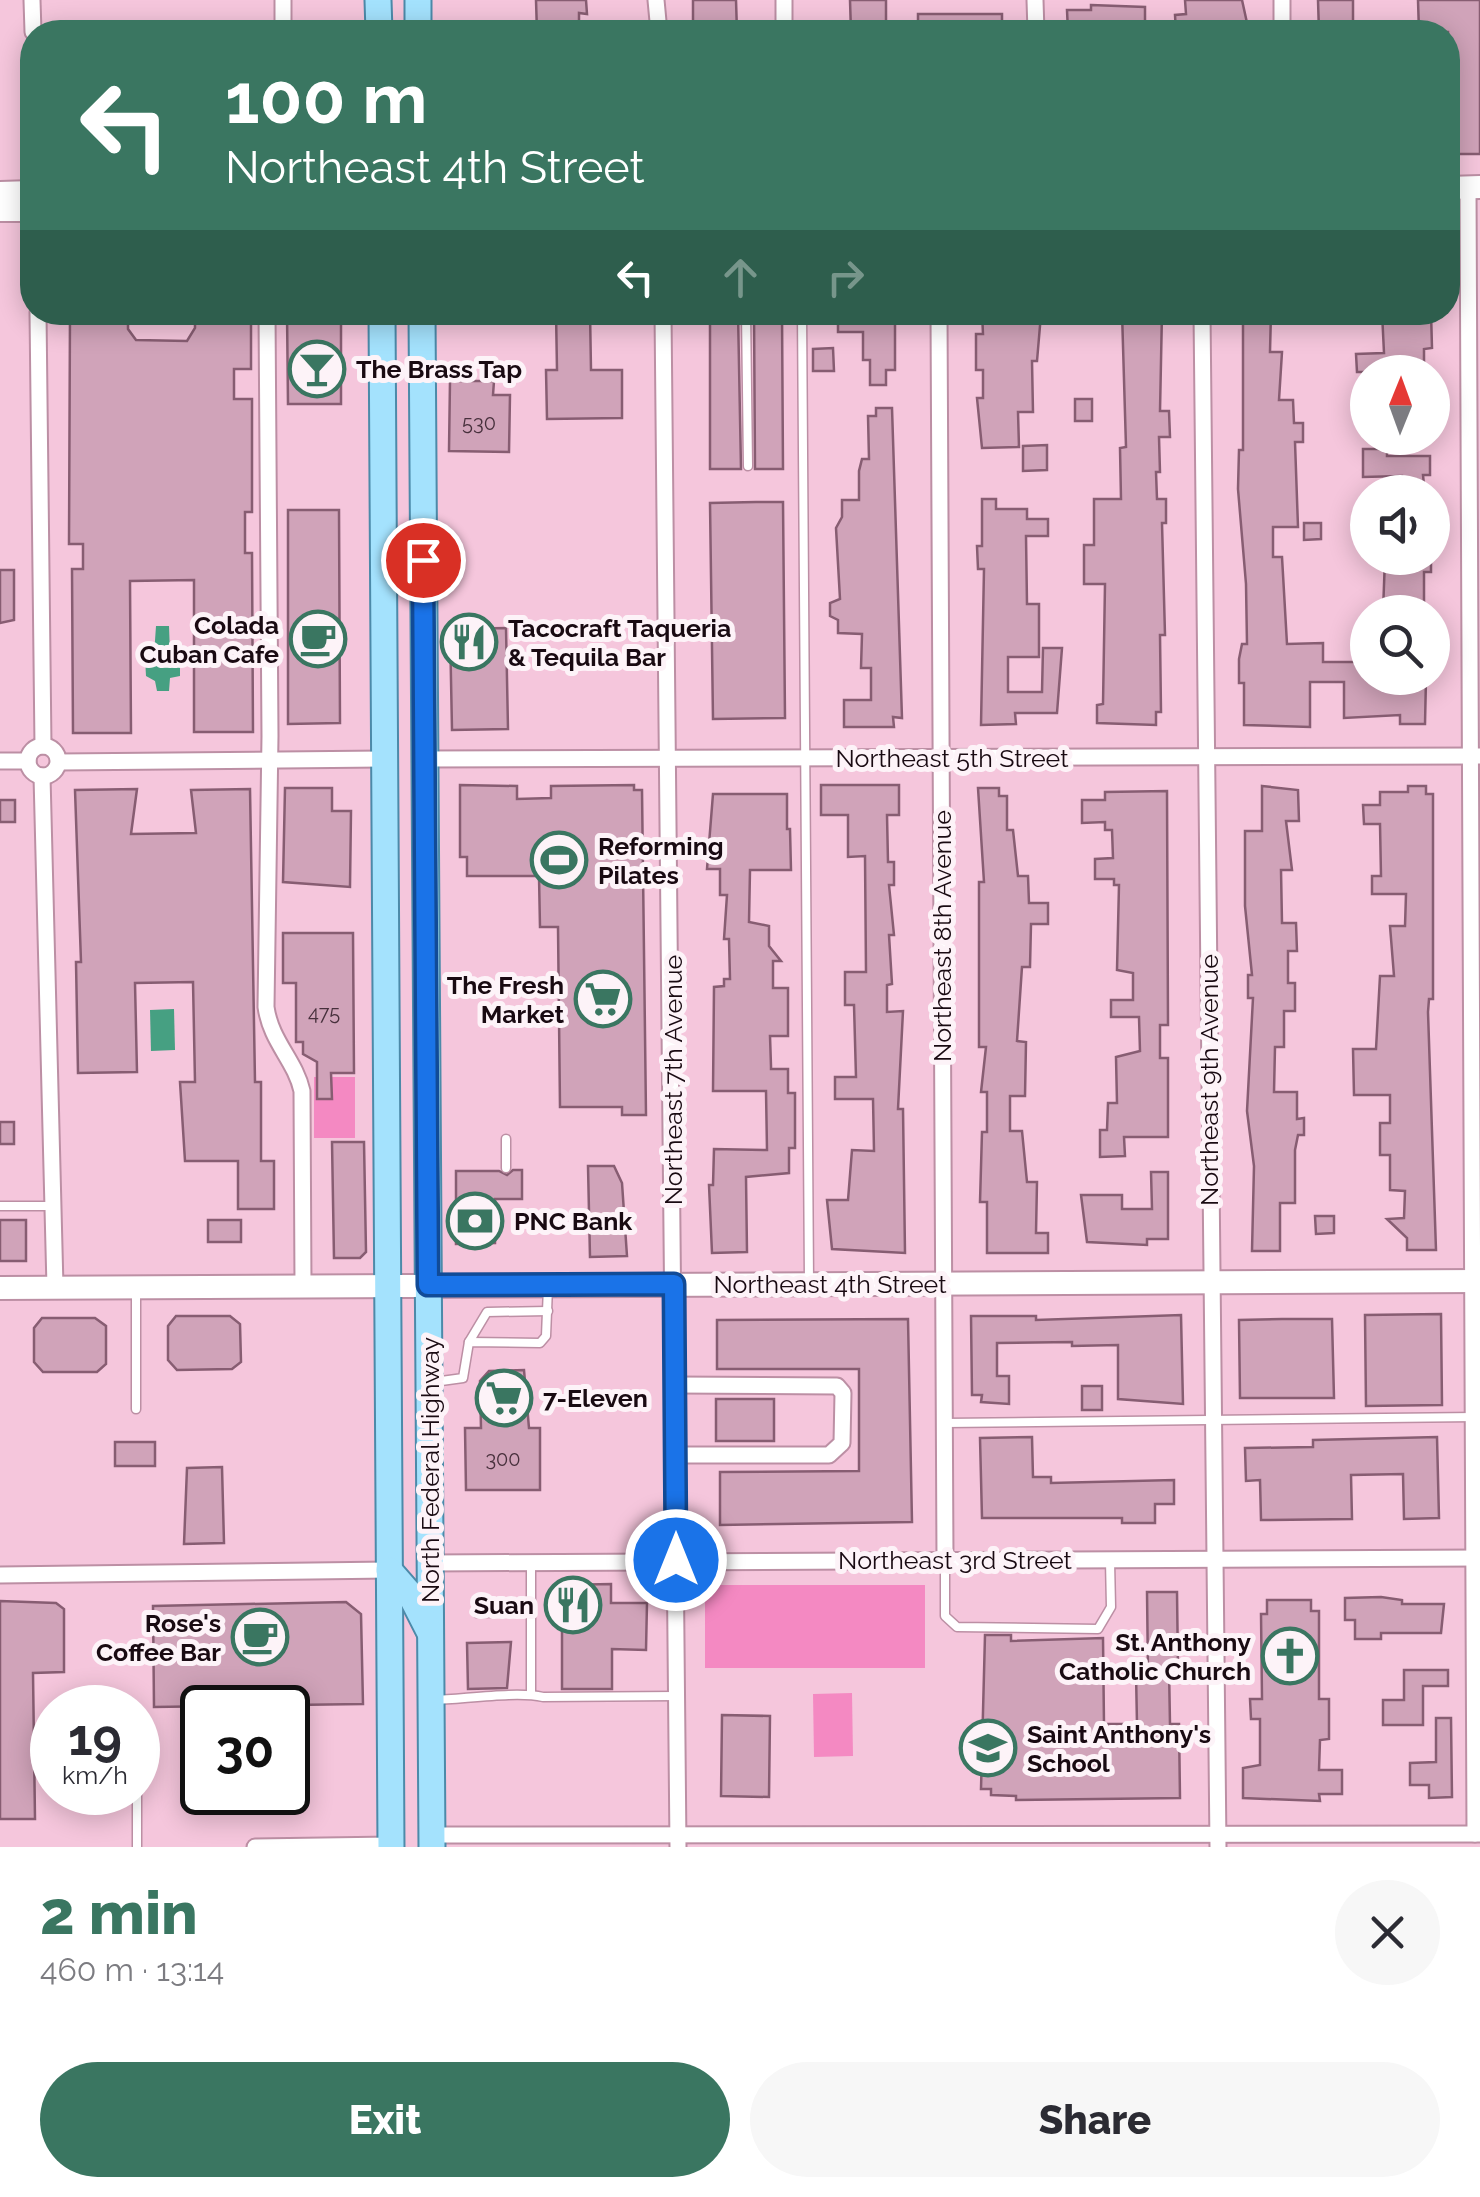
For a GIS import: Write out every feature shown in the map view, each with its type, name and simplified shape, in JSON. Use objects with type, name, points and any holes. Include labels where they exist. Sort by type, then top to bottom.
[{"type":"main road","name":"North Federal Highway","points":[[382,325],[391,1846]]},
{"type":"main road","name":"North Federal Highway","points":[[422,325],[432,1841]]},
{"type":"main road","points":[[383,700],[402,737],[424,759]]},
{"type":"main road","points":[[383,758],[407,779],[424,808]]},
{"type":"main road","points":[[389,1570],[410,1594],[431,1635]]},
{"type":"street","points":[[432,1841],[1218,1842],[1478,1834],[1476,756],[1465,188]]},
{"type":"street","points":[[38,325],[43,746]]},
{"type":"street","points":[[267,325],[270,759],[266,1007],[275,1044],[299,1078],[302,1091],[303,1285]]},
{"type":"street","name":"Northeast 7th Avenue","points":[[664,325],[678,1842]]},
{"type":"street","name":"Northeast 8th Avenue","points":[[940,325],[945,1560]]},
{"type":"street","name":"Northeast 9th Avenue","points":[[1202,325],[1218,1842]]},
{"type":"street","points":[[43,746],[54,750],[59,762],[54,772],[42,776],[31,771],[28,760],[32,751],[43,746]]},
{"type":"street","name":"Northeast 5th Street","points":[[424,759],[1476,756]]},
{"type":"street","points":[[59,762],[383,758]]},
{"type":"street","points":[[0,761],[28,760]]},
{"type":"street","points":[[42,776],[55,1287]]},
{"type":"street","name":"Northeast 4th Street","points":[[0,1288],[1476,1280]]},
{"type":"street","points":[[675,1386],[837,1386],[843,1393],[842,1443],[829,1454],[676,1454]]},
{"type":"street","name":"Northeast 3rd Street","points":[[430,1562],[1476,1558]]},
{"type":"street","points":[[0,1575],[389,1570]]},
{"type":"street","points":[[255,1847],[391,1846]]},
{"type":"lane","points":[[746,325],[748,466]]},
{"type":"lane","points":[[802,325],[810,1284]]},
{"type":"lane","points":[[506,1139],[506,1168]]},
{"type":"lane","points":[[0,1206],[54,1206]]},
{"type":"lane","points":[[136,1286],[136,1409]]},
{"type":"lane","points":[[469,1342],[496,1339],[540,1344],[546,1336],[548,1286]]},
{"type":"lane","points":[[429,1382],[462,1378],[469,1342],[487,1312],[548,1311]]},
{"type":"lane","points":[[945,1423],[1476,1417]]},
{"type":"lane","points":[[945,1560],[946,1616],[957,1626],[1098,1629],[1111,1607],[1110,1559]]},
{"type":"lane","points":[[530,1692],[531,1562]]},
{"type":"lane","points":[[477,1614],[531,1612]]},
{"type":"lane","points":[[432,1700],[508,1698],[530,1692],[544,1697],[677,1696]]},
{"type":"lane","points":[[137,1815],[137,1847]]},
{"type":"shaded area","points":[[156,626],[169,626],[170,653],[180,658],[180,676],[170,678],[169,691],[157,691],[155,681],[146,676],[145,658],[154,655]]},
{"type":"shaded area","points":[[174,1009],[175,1050],[151,1051],[150,1010]]},
{"type":"shaded area","points":[[314,1077],[355,1077],[355,1138],[314,1138]]},
{"type":"shaded area","points":[[705,1585],[925,1585],[925,1668],[705,1668]]},
{"type":"shaded area","points":[[852,1693],[853,1756],[814,1757],[813,1694]]},
{"type":"building","points":[[536,0],[586,0],[587,14],[579,13],[579,20],[537,20]]},
{"type":"building","points":[[693,0],[736,0],[737,20],[693,20]]},
{"type":"building","points":[[850,0],[886,0],[886,20],[851,20]]},
{"type":"building","points":[[1185,0],[1242,0],[1246,20],[1175,20],[1175,15],[1186,14]]},
{"type":"building","points":[[1318,0],[1353,0],[1353,20],[1319,20]]},
{"type":"building","points":[[1418,0],[1480,0],[1480,154],[1460,154],[1460,20],[1419,20]]},
{"type":"building","points":[[1091,5],[1145,7],[1145,20],[1067,20],[1067,10],[1091,10]]},
{"type":"building","points":[[918,14],[1002,14],[1002,20],[918,20]]},
{"type":"building","points":[[70,325],[128,325],[136,340],[187,341],[195,325],[251,325],[251,369],[234,369],[234,399],[252,399],[252,512],[245,512],[245,553],[252,553],[253,732],[194,732],[194,580],[130,581],[131,733],[73,733],[72,569],[83,569],[83,544],[69,544]]},
{"type":"building","points":[[287,325],[341,325],[341,404],[288,404]]},
{"type":"building","points":[[556,325],[590,325],[591,370],[622,370],[622,418],[547,419],[546,370],[557,370]]},
{"type":"building","points":[[710,325],[738,325],[741,469],[710,469]]},
{"type":"building","points":[[754,325],[782,325],[783,469],[755,469]]},
{"type":"building","points":[[838,325],[895,325],[895,370],[886,370],[886,385],[870,385],[870,360],[863,360],[863,332],[838,332]]},
{"type":"building","points":[[983,325],[1040,325],[1037,361],[1032,361],[1033,412],[1018,412],[1019,447],[982,448],[977,398],[983,398],[983,370],[976,370],[976,334],[983,334]]},
{"type":"building","points":[[1122,325],[1162,325],[1160,411],[1169,411],[1170,437],[1159,437],[1160,472],[1156,472],[1157,499],[1166,499],[1166,523],[1162,523],[1165,635],[1160,635],[1161,712],[1156,712],[1156,725],[1097,723],[1097,705],[1103,704],[1105,584],[1084,584],[1084,545],[1094,545],[1094,499],[1121,499],[1120,448],[1126,447]]},
{"type":"building","points":[[1243,325],[1271,325],[1270,352],[1282,352],[1279,400],[1293,400],[1294,423],[1303,423],[1303,442],[1295,442],[1298,527],[1273,527],[1273,557],[1282,557],[1287,644],[1323,643],[1323,662],[1350,662],[1350,695],[1426,695],[1425,724],[1400,724],[1400,715],[1344,718],[1344,682],[1310,682],[1310,727],[1244,725],[1244,683],[1239,683],[1239,659],[1242,644],[1247,644],[1246,584],[1238,489],[1239,450],[1243,450]]},
{"type":"building","points":[[1383,325],[1431,325],[1432,348],[1424,349],[1424,355],[1356,354],[1384,353]]},
{"type":"building","points":[[833,348],[834,371],[813,371],[813,349]]},
{"type":"building","points":[[450,381],[494,381],[493,395],[510,395],[509,452],[449,451]]},
{"type":"building","points":[[1075,399],[1092,399],[1092,421],[1075,421]]},
{"type":"building","points":[[876,408],[892,408],[902,718],[893,717],[894,727],[844,727],[844,700],[871,700],[871,668],[861,668],[862,634],[838,633],[838,620],[830,616],[830,603],[840,599],[836,528],[842,517],[842,500],[859,500],[859,471],[862,459],[869,459],[868,416],[876,416]]},
{"type":"building","points":[[1047,445],[1047,470],[1023,471],[1023,446]]},
{"type":"building","points":[[1363,455],[1430,456],[1430,475],[1363,475]]},
{"type":"building","points":[[982,499],[996,499],[996,509],[1027,509],[1027,519],[1048,519],[1048,536],[1026,536],[1027,604],[1039,604],[1039,657],[1008,657],[1008,692],[1042,692],[1043,648],[1062,648],[1057,713],[1015,713],[1016,724],[981,725],[984,569],[978,569],[977,546],[982,546]]},
{"type":"building","points":[[783,502],[785,718],[713,719],[710,503]]},
{"type":"building","points":[[288,510],[339,510],[340,723],[288,724]]},
{"type":"building","points":[[1304,523],[1321,523],[1321,539],[1304,540]]},
{"type":"building","points":[[0,570],[14,570],[14,620],[0,623]]},
{"type":"building","points":[[1384,575],[1424,575],[1424,595],[1384,595]]},
{"type":"building","points":[[506,628],[508,729],[452,730],[450,629]]},
{"type":"building","points":[[460,785],[517,786],[517,799],[551,798],[551,786],[634,785],[634,790],[642,790],[646,1115],[622,1115],[622,1107],[560,1107],[558,927],[540,927],[539,876],[467,876],[467,857],[460,857]]},
{"type":"building","points":[[821,785],[899,785],[899,815],[887,815],[888,862],[894,862],[894,885],[889,885],[894,935],[889,935],[892,984],[887,985],[887,1012],[903,1011],[898,1109],[903,1109],[905,1253],[832,1249],[827,1200],[848,1200],[852,1150],[874,1151],[873,1099],[835,1099],[835,1077],[856,1077],[854,1005],[845,1005],[845,972],[866,972],[865,856],[848,857],[848,815],[821,815]]},
{"type":"building","points":[[1262,786],[1298,790],[1299,821],[1286,821],[1292,870],[1281,870],[1282,923],[1296,923],[1297,951],[1288,951],[1288,983],[1295,983],[1295,1011],[1284,1011],[1284,1047],[1275,1047],[1274,1092],[1297,1092],[1297,1119],[1304,1118],[1304,1135],[1298,1135],[1295,1150],[1295,1203],[1280,1203],[1280,1251],[1252,1251],[1254,1166],[1247,1111],[1253,998],[1248,998],[1248,975],[1252,975],[1245,906],[1245,831],[1262,831]]},
{"type":"building","points":[[1408,786],[1426,786],[1426,794],[1433,794],[1433,999],[1429,999],[1428,1012],[1436,1250],[1407,1250],[1407,1238],[1387,1219],[1404,1218],[1405,1191],[1390,1190],[1390,1155],[1380,1155],[1380,1123],[1390,1123],[1390,1095],[1354,1095],[1353,1049],[1376,1049],[1380,976],[1394,976],[1390,926],[1405,926],[1406,894],[1372,894],[1372,876],[1381,876],[1380,824],[1364,824],[1363,805],[1380,805],[1380,792],[1408,792]]},
{"type":"building","points":[[285,788],[332,788],[332,811],[351,811],[350,887],[283,882]]},
{"type":"building","points":[[978,788],[999,788],[999,796],[1007,796],[1007,830],[1013,830],[1018,876],[1028,876],[1029,903],[1048,903],[1048,924],[1031,924],[1030,967],[1022,967],[1017,1041],[1026,1042],[1025,1096],[1010,1096],[1010,1131],[1022,1131],[1027,1182],[1037,1182],[1036,1233],[1048,1233],[1048,1253],[987,1253],[987,1202],[980,1202],[987,1092],[981,1092],[986,1047],[979,1047],[979,882],[984,882]]},
{"type":"building","points":[[137,789],[131,834],[196,833],[191,790],[250,789],[255,1082],[261,1082],[261,1161],[274,1161],[274,1209],[238,1209],[238,1161],[185,1161],[180,1082],[195,1082],[193,982],[135,983],[137,1072],[78,1073],[76,962],[81,962],[75,790]]},
{"type":"building","points":[[1167,791],[1168,1025],[1160,1025],[1160,1058],[1168,1058],[1168,1137],[1124,1137],[1125,1156],[1100,1157],[1100,1130],[1107,1130],[1108,1103],[1117,1103],[1116,1057],[1140,1051],[1139,1017],[1111,1017],[1111,1000],[1133,1000],[1133,973],[1117,970],[1119,885],[1114,885],[1114,879],[1095,879],[1095,859],[1113,858],[1112,830],[1105,830],[1105,822],[1082,823],[1082,800],[1105,800],[1105,792]]},
{"type":"building","points":[[713,794],[787,794],[790,829],[791,870],[750,870],[749,922],[769,926],[769,946],[781,961],[773,961],[773,988],[788,988],[788,1036],[770,1036],[771,1069],[788,1069],[788,1093],[795,1093],[795,1148],[789,1148],[789,1173],[746,1177],[747,1252],[712,1253],[709,1185],[713,1185],[714,1149],[767,1150],[766,1091],[713,1091],[714,987],[724,986],[724,979],[730,979],[729,939],[724,939],[727,895],[720,895],[720,869],[707,869]]},
{"type":"building","points":[[0,800],[15,800],[15,822],[0,822]]},
{"type":"building","points":[[283,933],[353,933],[354,1073],[331,1073],[332,1099],[317,1099],[317,1062],[303,1054],[303,1042],[296,1042],[296,983],[283,983]]},
{"type":"building","points":[[0,1122],[14,1122],[14,1144],[0,1144]]},
{"type":"building","points":[[332,1142],[364,1142],[366,1252],[360,1258],[334,1258]]},
{"type":"building","points":[[588,1166],[614,1166],[622,1183],[627,1256],[590,1257]]},
{"type":"building","name":"PNC Bank","points":[[522,1170],[522,1199],[495,1199],[495,1243],[456,1244],[456,1171],[499,1171],[507,1175]]},
{"type":"building","points":[[1151,1172],[1168,1172],[1168,1239],[1147,1239],[1147,1245],[1087,1242],[1081,1195],[1122,1195],[1122,1209],[1152,1209]]},
{"type":"building","points":[[1315,1216],[1334,1216],[1334,1233],[1316,1234]]},
{"type":"building","points":[[0,1220],[26,1220],[26,1261],[0,1261]]},
{"type":"building","points":[[208,1220],[241,1220],[241,1242],[208,1242]]},
{"type":"building","points":[[1441,1314],[1442,1405],[1366,1406],[1365,1315]]},
{"type":"building","points":[[1181,1315],[1183,1404],[1118,1399],[1118,1345],[1072,1346],[1072,1342],[997,1343],[997,1376],[1009,1376],[1009,1404],[981,1402],[982,1395],[972,1395],[971,1316],[1036,1316],[1036,1320]]},
{"type":"building","points":[[176,1316],[230,1316],[240,1324],[241,1362],[232,1369],[177,1370],[168,1360],[168,1326]]},
{"type":"building","points":[[42,1318],[95,1318],[106,1326],[106,1364],[97,1372],[43,1372],[34,1362],[34,1328]]},
{"type":"building","points":[[908,1319],[912,1522],[720,1525],[720,1472],[859,1471],[859,1369],[717,1369],[717,1320]]},
{"type":"building","points":[[1332,1319],[1334,1398],[1240,1398],[1239,1320]]},
{"type":"building","points":[[524,1370],[529,1428],[540,1428],[540,1490],[466,1490],[465,1428],[481,1428],[480,1381],[489,1371]]},
{"type":"building","points":[[1082,1386],[1102,1386],[1102,1410],[1082,1410]]},
{"type":"building","points":[[716,1399],[774,1399],[774,1441],[716,1441]]},
{"type":"building","points":[[1032,1437],[1033,1477],[1051,1477],[1051,1483],[1174,1480],[1174,1504],[1155,1504],[1155,1523],[1122,1523],[1122,1518],[982,1518],[980,1438]]},
{"type":"building","points":[[1437,1437],[1439,1518],[1404,1519],[1403,1474],[1351,1475],[1352,1519],[1261,1520],[1260,1480],[1246,1481],[1245,1448],[1313,1447],[1313,1440]]},
{"type":"building","points":[[115,1442],[155,1442],[155,1466],[115,1466]]},
{"type":"building","points":[[222,1467],[224,1543],[184,1544],[187,1468]]},
{"type":"building","points":[[611,1584],[611,1603],[647,1603],[646,1650],[612,1649],[612,1689],[562,1689],[562,1585]]},
{"type":"building","points":[[1147,1592],[1177,1592],[1178,1668],[1169,1668],[1170,1724],[1179,1724],[1180,1798],[1016,1800],[1016,1796],[991,1795],[991,1789],[981,1789],[985,1635],[1011,1635],[1011,1641],[1103,1638],[1104,1724],[1137,1724],[1136,1673],[1148,1673]]},
{"type":"building","points":[[1345,1598],[1402,1600],[1402,1604],[1444,1604],[1441,1633],[1381,1633],[1381,1639],[1355,1639],[1355,1620],[1345,1620]]},
{"type":"building","name":"St. Anthony Catholic Church","points":[[1267,1600],[1311,1600],[1311,1611],[1319,1611],[1319,1699],[1329,1699],[1329,1739],[1320,1740],[1319,1770],[1342,1770],[1342,1794],[1319,1794],[1320,1801],[1243,1798],[1243,1768],[1260,1765],[1260,1719],[1251,1719],[1250,1699],[1262,1699],[1261,1614],[1267,1614]]},
{"type":"building","points":[[0,1601],[56,1603],[64,1609],[64,1672],[33,1673],[33,1685],[30,1685],[30,1815],[35,1815],[35,1819],[0,1819]]},
{"type":"building","points":[[346,1602],[361,1614],[363,1704],[310,1705],[310,1685],[180,1685],[180,1707],[160,1707],[160,1685],[154,1685],[153,1606]]},
{"type":"building","points":[[511,1642],[507,1688],[468,1689],[467,1643]]},
{"type":"building","points":[[1404,1670],[1448,1670],[1448,1686],[1423,1686],[1423,1725],[1383,1725],[1383,1700],[1404,1700]]},
{"type":"building","points":[[722,1715],[770,1716],[769,1797],[721,1796]]},
{"type":"building","points":[[1436,1718],[1451,1718],[1452,1797],[1429,1798],[1429,1785],[1410,1785],[1410,1763],[1436,1762]]},
{"type":"place","name":"The Brass Tap","points":[[317,369]]},
{"type":"place","name":"Colada Cuban Cafe","points":[[318,639]]},
{"type":"place","name":"Tacocraft Taqueria & Tequila Bar","points":[[469,642]]},
{"type":"place","name":"Reforming Pilates","points":[[559,860]]},
{"type":"place","name":"The Fresh Market","points":[[603,999]]},
{"type":"place","name":"PNC Bank","points":[[475,1221]]},
{"type":"place","name":"7-Eleven","points":[[504,1398]]},
{"type":"place","name":"Suan","points":[[573,1605]]},
{"type":"place","name":"Rose's Coffee Bar","points":[[260,1637]]},
{"type":"place","name":"St. Anthony Catholic Church","points":[[1290,1656]]},
{"type":"place","name":"Saint Anthony's School","points":[[988,1748]]},
{"type":"route","points":[[423,560],[428,1285],[674,1284],[676,1560]]}]
